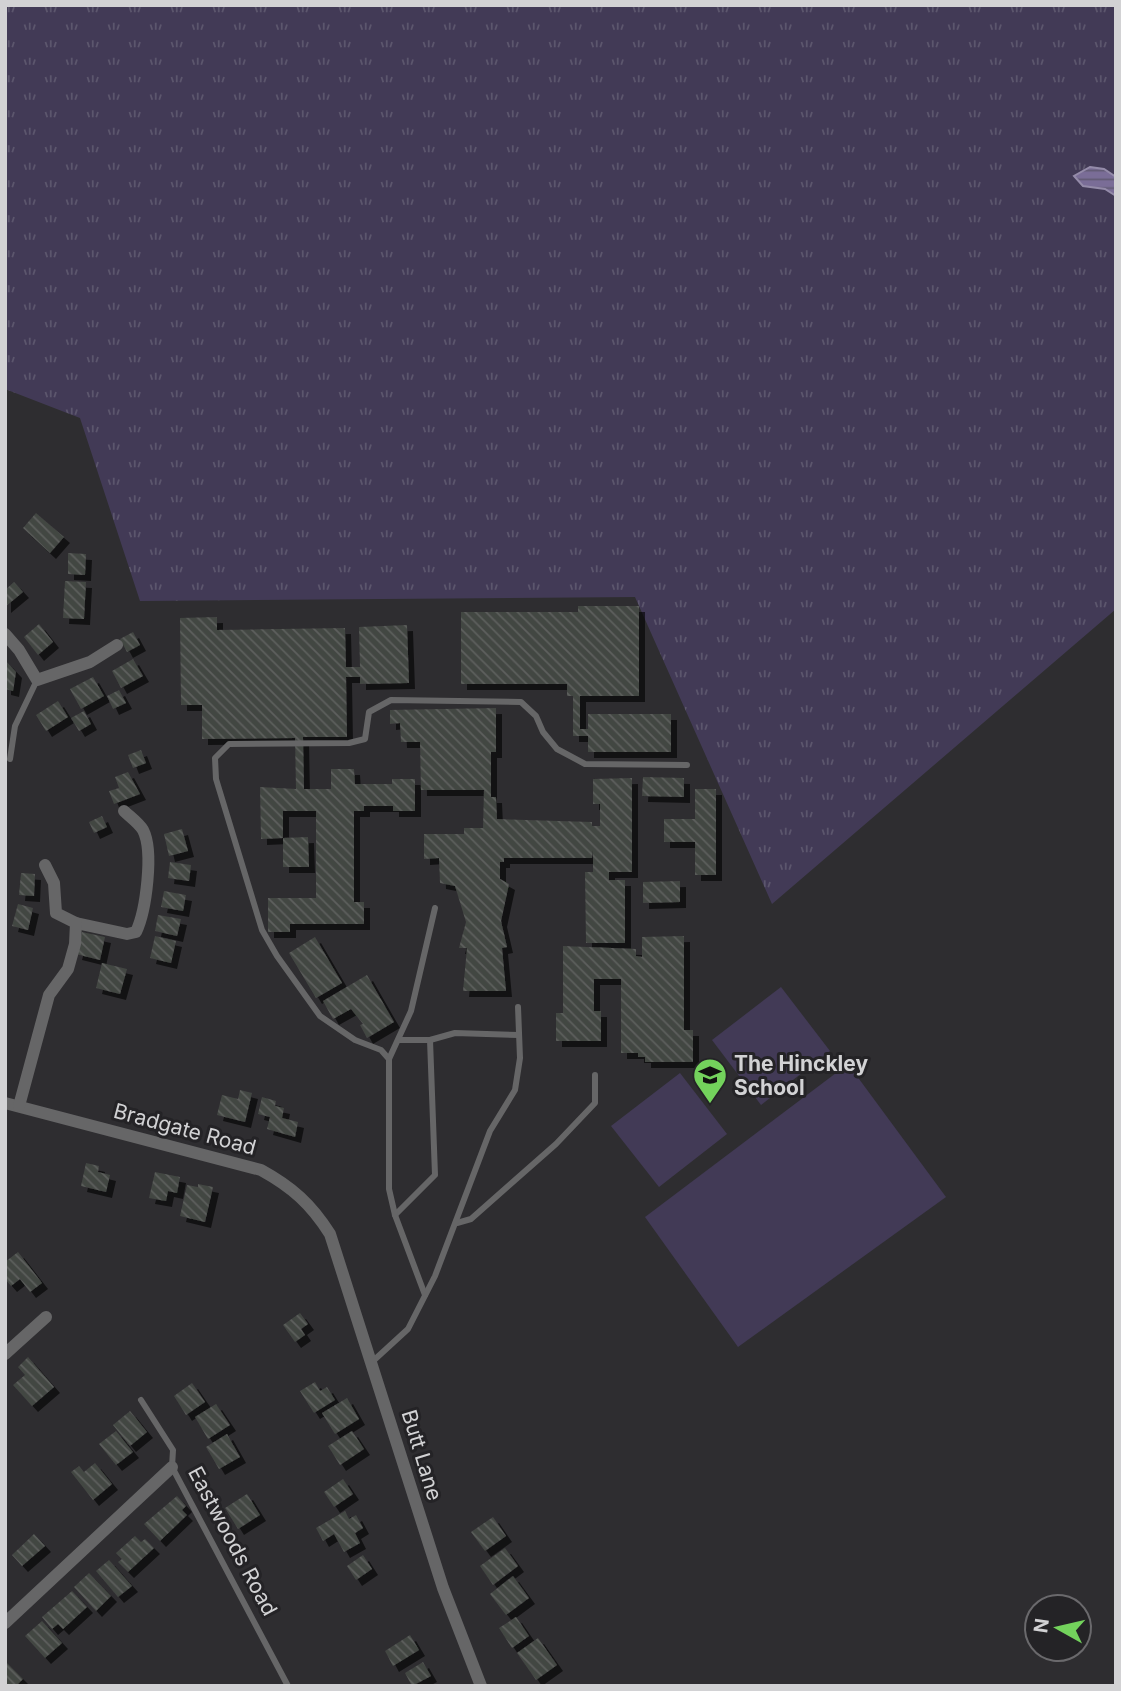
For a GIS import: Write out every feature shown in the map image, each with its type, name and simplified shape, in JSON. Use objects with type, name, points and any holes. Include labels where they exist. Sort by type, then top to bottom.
[{"type":"street","points":[[5,634],[19,650],[37,680],[90,662],[117,645]]},
{"type":"street","points":[[45,865],[54,883],[57,913],[76,923],[127,934],[136,932],[143,918],[148,872],[144,831],[124,811]]},
{"type":"street","points":[[12,1104],[49,995],[68,969],[75,944],[76,923]]},
{"type":"street","name":"Bradgate Road","points":[[12,1104],[261,1170],[291,1187],[306,1200],[330,1234]]},
{"type":"street","name":"Butt Lane","points":[[330,1234],[443,1588],[481,1686]]},
{"type":"street","points":[[5,1354],[46,1317]]},
{"type":"street","name":"Eastwoods Road","points":[[5,1623],[172,1467]]},
{"type":"lane","points":[[10,759],[15,726],[37,680]]},
{"type":"lane","points":[[389,1059],[381,1050],[355,1040],[320,1016],[277,956],[262,930],[216,779],[215,758],[229,744],[349,743],[365,739],[369,712],[391,700],[488,699],[521,702],[536,716],[542,732],[557,750],[585,764],[687,765]]},
{"type":"lane","points":[[425,1295],[395,1215],[388,1170],[389,1059],[411,1011],[432,932],[435,908]]},
{"type":"lane","points":[[372,1362],[408,1329],[457,1223],[490,1131],[515,1090],[520,1058],[518,1007]]},
{"type":"lane","points":[[399,1041],[430,1040],[456,1033],[519,1035]]},
{"type":"lane","points":[[395,1215],[435,1175],[430,1040]]},
{"type":"lane","points":[[457,1223],[471,1219],[556,1144],[595,1103],[595,1075]]},
{"type":"lane","points":[[141,1401],[173,1450],[172,1467]]},
{"type":"lane","name":"Eastwoods Road","points":[[172,1467],[288,1686]]},
{"type":"green space","points":[[5,5],[1116,5],[1116,609],[772,904],[635,597],[140,601],[80,418],[5,389]]},
{"type":"green space","points":[[781,987],[830,1051],[761,1105],[712,1040]]},
{"type":"green space","points":[[848,1064],[946,1197],[738,1347],[645,1217]]},
{"type":"green space","points":[[680,1073],[727,1134],[659,1187],[611,1126]]},
{"type":"shaded area","points":[[1090,167],[1104,169],[1116,177],[1116,196],[1105,189],[1083,186],[1074,176]]},
{"type":"building","points":[[36,513],[64,537],[50,553],[23,528]]},
{"type":"building","points":[[68,553],[86,554],[85,575],[68,574]]},
{"type":"building","points":[[65,581],[86,582],[84,619],[63,618]]},
{"type":"building","points":[[14,582],[23,592],[5,607],[5,590]]},
{"type":"building","points":[[578,606],[639,606],[639,696],[580,696],[580,729],[588,729],[588,714],[671,714],[671,752],[588,752],[588,736],[573,736],[573,696],[567,696],[567,684],[461,684],[461,612],[578,612]]},
{"type":"building","points":[[217,617],[217,630],[345,628],[346,667],[360,667],[359,627],[407,625],[409,683],[360,684],[360,677],[346,677],[347,737],[303,737],[304,789],[331,789],[331,769],[354,769],[355,784],[392,784],[392,779],[415,779],[415,811],[393,811],[393,806],[364,806],[364,811],[354,811],[354,902],[364,902],[364,924],[290,924],[290,932],[268,932],[268,898],[316,898],[316,811],[283,811],[283,838],[261,839],[260,787],[296,789],[295,738],[202,739],[202,705],[181,705],[180,618]]},
{"type":"building","points":[[39,624],[53,642],[38,655],[24,637]]},
{"type":"building","points":[[133,632],[140,645],[127,652],[120,639]]},
{"type":"building","points":[[133,659],[143,676],[121,688],[112,671]]},
{"type":"building","points":[[5,660],[16,672],[13,691],[5,689]]},
{"type":"building","points":[[93,677],[104,696],[81,709],[70,689]]},
{"type":"building","points":[[119,690],[126,703],[113,709],[107,696]]},
{"type":"building","points":[[58,701],[68,717],[46,731],[36,715]]},
{"type":"building","points":[[496,708],[496,752],[491,752],[491,797],[496,797],[497,819],[592,822],[592,826],[600,826],[600,804],[593,804],[593,779],[632,778],[632,872],[609,872],[609,880],[625,880],[625,943],[586,943],[585,872],[593,872],[593,850],[592,858],[504,858],[504,862],[500,862],[500,879],[509,884],[501,921],[507,947],[502,948],[506,991],[463,991],[467,948],[459,948],[466,922],[455,886],[440,883],[439,858],[424,859],[424,834],[464,834],[464,828],[483,828],[484,790],[421,790],[420,742],[401,742],[400,723],[390,724],[390,710]]},
{"type":"building","points":[[84,711],[91,724],[79,731],[71,718]]},
{"type":"building","points":[[141,750],[146,763],[133,768],[128,755]]},
{"type":"building","points":[[128,772],[140,794],[114,804],[109,791],[119,788],[115,777]]},
{"type":"building","points":[[643,777],[684,778],[684,797],[642,796]]},
{"type":"building","points":[[695,789],[716,789],[716,875],[695,875],[695,842],[664,842],[664,819],[695,819]]},
{"type":"building","points":[[102,816],[107,827],[94,833],[89,822]]},
{"type":"building","points":[[182,829],[188,851],[169,856],[164,834]]},
{"type":"building","points":[[308,837],[309,867],[283,867],[283,838]]},
{"type":"building","points":[[170,862],[191,865],[189,881],[168,878]]},
{"type":"building","points":[[21,873],[35,874],[34,896],[19,895]]},
{"type":"building","points":[[680,881],[680,902],[643,903],[643,882]]},
{"type":"building","points":[[164,891],[186,895],[183,911],[161,907]]},
{"type":"building","points":[[18,904],[33,908],[28,930],[12,926]]},
{"type":"building","points":[[158,915],[181,919],[177,936],[155,931]]},
{"type":"building","points":[[82,932],[105,937],[100,960],[76,954]]},
{"type":"building","points":[[155,936],[176,941],[171,963],[150,958]]},
{"type":"building","points":[[684,936],[684,1030],[693,1030],[693,1062],[645,1062],[645,1057],[638,1057],[638,1053],[621,1053],[621,979],[594,979],[594,1011],[601,1011],[601,1041],[556,1041],[556,1013],[563,1013],[563,946],[636,949],[636,956],[642,957],[642,937]]},
{"type":"building","points":[[315,937],[342,983],[316,998],[289,953]]},
{"type":"building","points":[[102,963],[127,969],[120,994],[96,988]]},
{"type":"building","points":[[367,975],[394,1022],[367,1038],[360,1025],[363,1024],[351,1009],[333,1019],[323,1001]]},
{"type":"building","points":[[240,1090],[252,1093],[245,1122],[217,1115],[222,1095],[238,1099]]},
{"type":"building","points":[[262,1097],[276,1101],[275,1106],[284,1108],[282,1118],[298,1122],[295,1137],[267,1129],[270,1117],[258,1114]]},
{"type":"building","points":[[86,1163],[99,1166],[98,1172],[110,1175],[106,1192],[81,1186]]},
{"type":"building","points":[[155,1172],[180,1177],[177,1193],[168,1191],[166,1201],[149,1198]]},
{"type":"building","points":[[198,1184],[213,1187],[205,1222],[180,1216],[187,1185],[198,1187]]},
{"type":"building","points":[[18,1252],[42,1283],[30,1292],[20,1279],[11,1286],[5,1279],[5,1262]]},
{"type":"building","points":[[300,1313],[308,1324],[301,1329],[305,1335],[295,1342],[283,1325]]},
{"type":"building","points":[[28,1357],[54,1387],[32,1406],[13,1385],[25,1375],[18,1367]]},
{"type":"building","points":[[315,1382],[320,1391],[327,1387],[335,1400],[314,1413],[300,1391]]},
{"type":"building","points":[[192,1383],[205,1402],[186,1415],[174,1396]]},
{"type":"building","points":[[347,1398],[359,1419],[335,1434],[322,1413]]},
{"type":"building","points":[[216,1404],[230,1425],[208,1439],[195,1417]]},
{"type":"building","points":[[130,1411],[147,1432],[130,1446],[113,1425]]},
{"type":"building","points":[[116,1431],[133,1452],[116,1465],[99,1444]]},
{"type":"building","points":[[352,1431],[364,1449],[340,1465],[328,1446]]},
{"type":"building","points":[[227,1434],[240,1457],[219,1469],[206,1447]]},
{"type":"building","points":[[95,1463],[112,1484],[93,1500],[71,1472],[79,1466],[84,1472]]},
{"type":"building","points":[[343,1479],[353,1494],[334,1507],[324,1492]]},
{"type":"building","points":[[247,1494],[260,1515],[238,1529],[225,1508]]},
{"type":"building","points":[[177,1496],[186,1506],[182,1510],[187,1515],[160,1541],[144,1524]]},
{"type":"building","points":[[345,1511],[349,1519],[356,1515],[363,1528],[355,1533],[360,1543],[344,1552],[334,1534],[323,1541],[316,1528]]},
{"type":"building","points":[[493,1517],[506,1536],[485,1551],[471,1532]]},
{"type":"building","points":[[34,1534],[45,1546],[22,1566],[12,1555]]},
{"type":"building","points":[[135,1536],[141,1542],[145,1539],[154,1548],[128,1572],[118,1562],[122,1559],[116,1553]]},
{"type":"building","points":[[505,1548],[518,1566],[493,1585],[480,1566]]},
{"type":"building","points":[[363,1555],[372,1569],[356,1580],[347,1566]]},
{"type":"building","points":[[109,1560],[132,1586],[118,1597],[96,1571]]},
{"type":"building","points":[[89,1573],[111,1596],[96,1611],[74,1587]]},
{"type":"building","points":[[513,1576],[529,1598],[506,1615],[490,1594]]},
{"type":"building","points":[[72,1591],[87,1607],[63,1629],[58,1624],[52,1629],[42,1617]]},
{"type":"building","points":[[516,1617],[529,1636],[512,1648],[499,1628]]},
{"type":"building","points":[[42,1621],[62,1643],[45,1658],[25,1636]]},
{"type":"building","points":[[410,1635],[419,1650],[393,1666],[385,1651]]},
{"type":"building","points":[[538,1638],[557,1665],[536,1680],[517,1653]]},
{"type":"building","points":[[5,1661],[23,1679],[16,1686],[5,1686]]},
{"type":"building","points":[[423,1662],[431,1676],[412,1686],[405,1673]]},
{"type":"place","name":"The Hinckley School","points":[[710,1105]]}]
